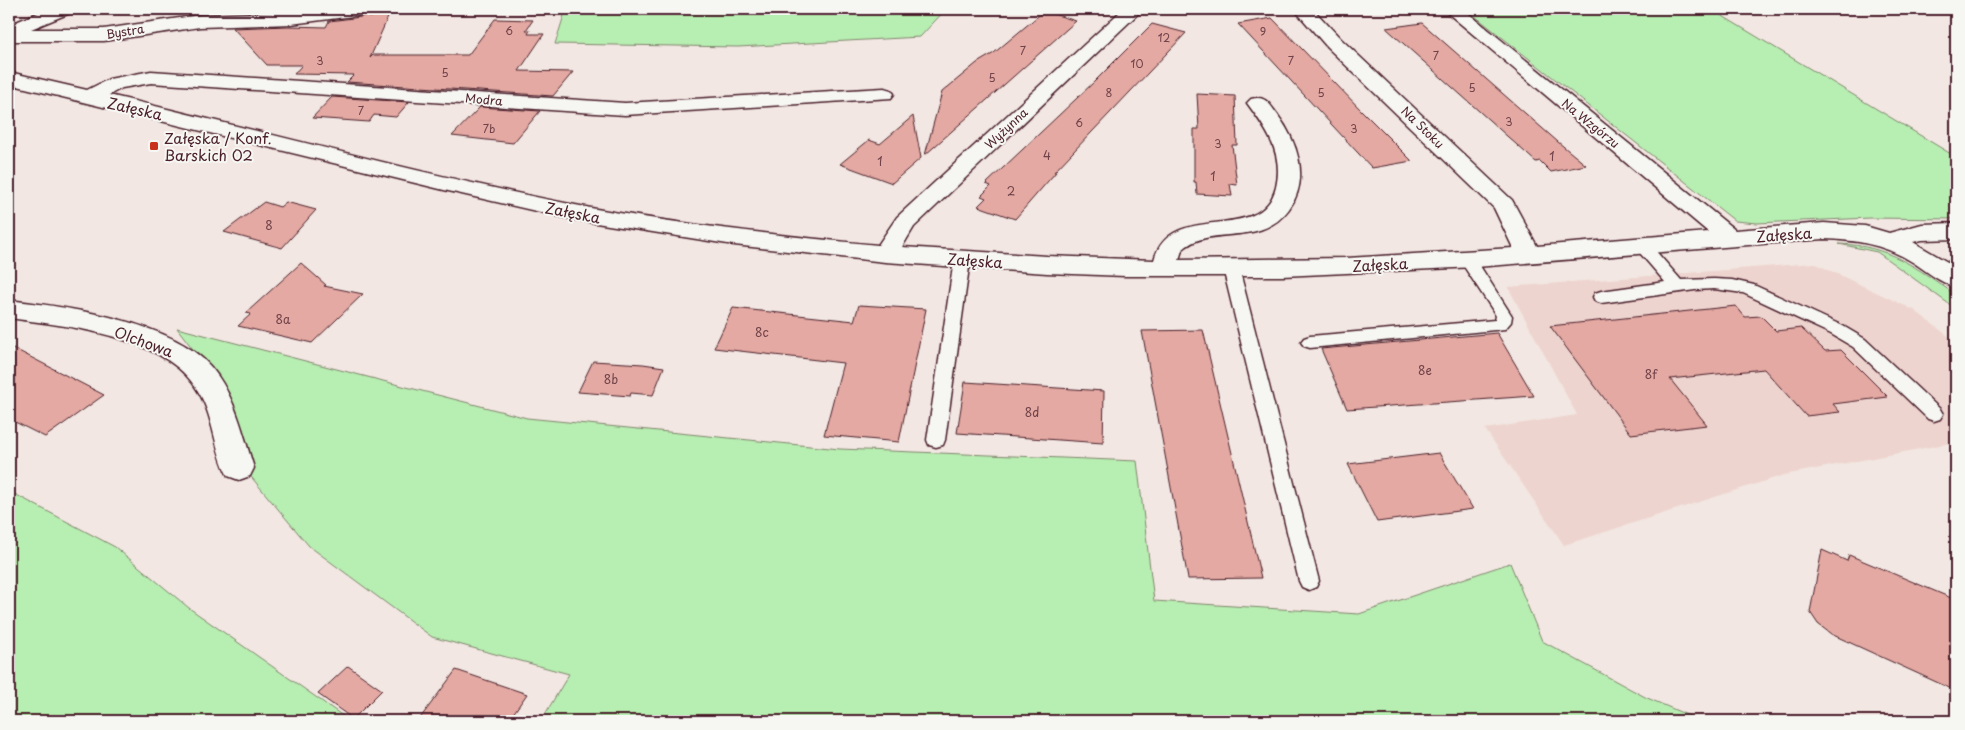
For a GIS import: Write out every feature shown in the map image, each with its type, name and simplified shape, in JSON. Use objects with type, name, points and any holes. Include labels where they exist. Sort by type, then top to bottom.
[{"type":"street","points":[[9,33],[62,9]]},
{"type":"street","name":"Bystra","points":[[9,33],[104,35],[200,21],[291,18],[361,9]]},
{"type":"street","name":"Wyżynna","points":[[885,254],[906,222],[1134,9]]},
{"type":"street","name":"Na Stoku","points":[[1303,9],[1334,43],[1504,205],[1529,255]]},
{"type":"street","name":"Na Wzgórzu","points":[[1452,9],[1730,238]]},
{"type":"street","name":"Modra","points":[[89,97],[116,84],[151,77],[625,109],[884,94]]},
{"type":"street","name":"Załęska","points":[[9,78],[452,187],[561,210],[747,239],[885,254],[962,260],[1165,268],[1351,266],[1467,260],[1808,232],[1848,231],[1870,234],[1891,240],[1922,232],[1956,231]]},
{"type":"street","points":[[1165,268],[1170,248],[1179,239],[1199,233],[1253,225],[1264,220],[1284,202],[1290,173],[1285,144],[1258,103]]},
{"type":"street","points":[[1891,240],[1923,256],[1956,279]]},
{"type":"street","name":"Olchowa","points":[[9,309],[82,320],[144,338],[182,354],[202,373],[218,402],[239,468]]},
{"type":"lane","points":[[1641,245],[1678,287]]},
{"type":"lane","points":[[936,440],[962,260]]},
{"type":"lane","points":[[1310,342],[1498,325],[1503,322],[1500,308],[1467,260]]},
{"type":"lane","points":[[1230,268],[1309,581]]},
{"type":"lane","points":[[1601,298],[1715,283],[1736,285],[1837,330],[1867,350],[1934,414]]},
{"type":"shaded area","points":[[1814,263],[1914,310],[1956,342],[1956,442],[1784,475],[1564,545],[1485,429],[1577,415],[1508,287]]},
{"type":"green space","points":[[566,9],[946,9],[920,37],[738,47],[555,44]]},
{"type":"green space","points":[[1466,9],[1711,9],[1956,157],[1956,219],[1870,218],[1757,223],[1735,221]]},
{"type":"green space","points":[[1839,244],[1856,245],[1887,253],[1915,267],[1956,295],[1956,309],[1877,252]]},
{"type":"green space","points":[[177,328],[527,418],[840,449],[1137,461],[1154,601],[1359,614],[1510,563],[1542,641],[1645,697],[1701,721],[541,721],[569,674],[432,637],[309,546],[247,472],[214,377]]},
{"type":"green space","points":[[9,491],[115,547],[189,608],[350,721],[9,721]]},
{"type":"building","points":[[1044,11],[1076,21],[925,155],[942,92],[977,63],[994,53]]},
{"type":"building","points":[[371,12],[369,17],[389,15],[370,58],[373,55],[468,55],[495,19],[533,20],[526,30],[530,30],[528,34],[544,34],[519,71],[573,72],[553,96],[347,82],[354,75],[294,74],[302,65],[267,65],[233,28],[326,27],[329,21],[361,17]]},
{"type":"building","points":[[1272,18],[1412,161],[1372,168],[1238,24]]},
{"type":"building","points":[[1422,23],[1586,165],[1551,172],[1540,161],[1536,162],[1386,28]]},
{"type":"building","points":[[1152,24],[1186,33],[1054,172],[1056,172],[1015,219],[978,206],[986,198],[981,196],[991,186],[986,184],[1094,82]]},
{"type":"building","points":[[1197,94],[1235,96],[1237,145],[1232,145],[1237,185],[1230,184],[1232,196],[1197,194],[1196,182],[1194,182],[1194,129],[1199,129]]},
{"type":"building","points":[[332,97],[409,102],[396,117],[374,115],[369,122],[312,118]]},
{"type":"building","points":[[480,107],[540,111],[513,143],[452,136]]},
{"type":"building","points":[[913,116],[921,158],[892,183],[840,164],[869,140],[880,144]]},
{"type":"building","points":[[264,202],[280,207],[286,202],[316,210],[282,248],[224,232]]},
{"type":"building","points":[[301,263],[326,285],[324,286],[363,294],[312,343],[238,326],[251,314],[246,313]]},
{"type":"building","points":[[859,305],[926,309],[899,442],[824,435],[843,363],[714,348],[733,308],[854,321]]},
{"type":"building","points":[[1736,306],[1745,317],[1761,316],[1776,331],[1801,328],[1825,351],[1841,350],[1888,397],[1833,404],[1840,412],[1806,416],[1764,369],[1670,379],[1707,425],[1631,434],[1550,326]]},
{"type":"building","points":[[1203,330],[1261,578],[1188,579],[1142,331]]},
{"type":"building","points":[[1497,333],[1534,396],[1347,409],[1321,349]]},
{"type":"building","points":[[9,346],[104,395],[45,437],[9,419]]},
{"type":"building","points":[[593,361],[664,367],[653,395],[631,393],[630,396],[578,392]]},
{"type":"building","points":[[965,382],[1104,391],[1103,443],[957,433]]},
{"type":"building","points":[[1439,453],[1473,509],[1377,522],[1348,464]]},
{"type":"building","points":[[1822,550],[1847,561],[1849,555],[1956,600],[1956,691],[1831,634],[1818,624],[1810,612]]},
{"type":"building","points":[[348,666],[382,690],[353,719],[318,694]]},
{"type":"building","points":[[456,670],[527,694],[508,721],[418,721]]},
{"type":"place","name":"Załęska / Konf. Barskich 02","points":[[154,146]]}]
